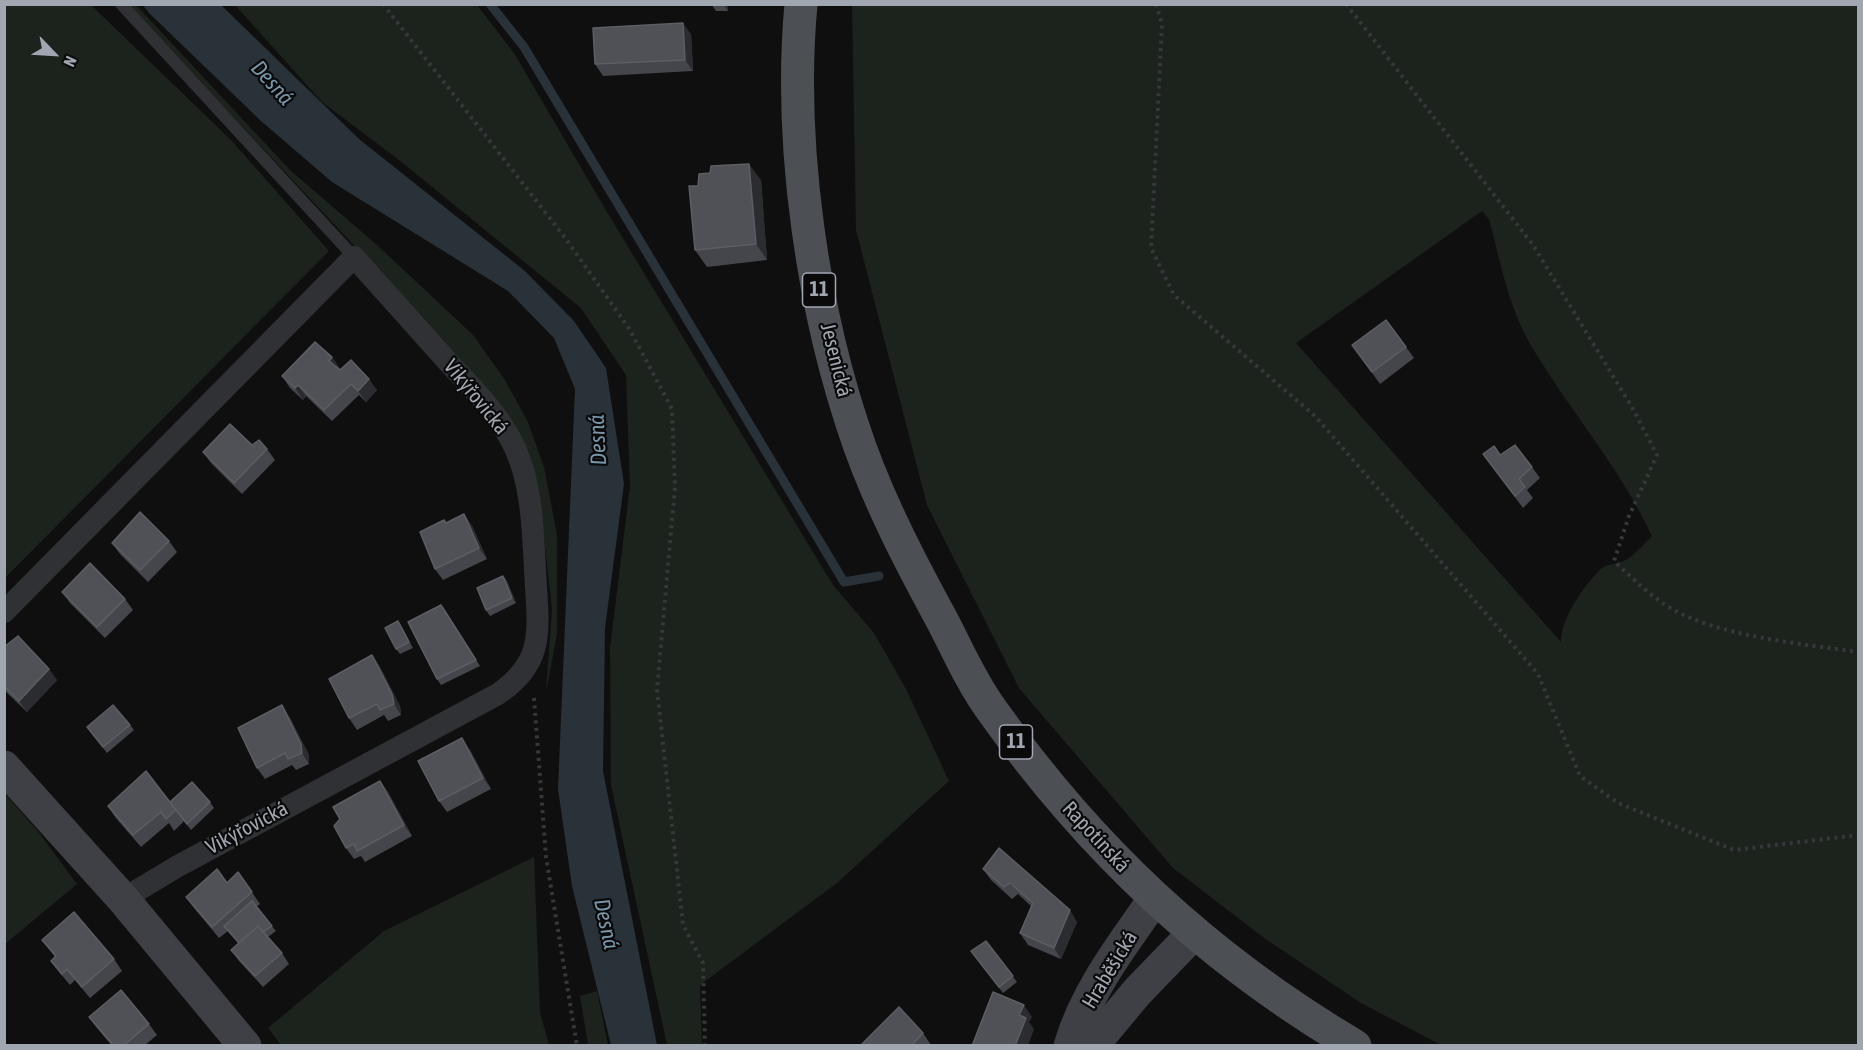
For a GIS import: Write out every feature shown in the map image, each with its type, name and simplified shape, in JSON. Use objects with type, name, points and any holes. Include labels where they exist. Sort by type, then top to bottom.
[{"type":"main road","name":"Jesenická","points":[[801,4],[801,165],[808,236],[831,344],[859,446],[910,561]]},
{"type":"main road","name":"Rapotínská","points":[[910,561],[989,707],[1051,788],[1106,850],[1193,934],[1274,995],[1355,1046]]},
{"type":"street","points":[[4,612],[354,257]]},
{"type":"street","name":"Vikýřovická","points":[[123,900],[178,866],[498,694],[522,675],[533,654],[538,624],[532,526],[527,490],[516,448],[491,409],[354,257]]},
{"type":"street","points":[[4,767],[123,900],[245,1046]]},
{"type":"street","name":"Hraběšická","points":[[1070,1046],[1074,1032],[1107,968],[1155,898]]},
{"type":"street","name":"Hraběšická","points":[[1092,1046],[1137,992],[1193,934]]},
{"type":"lane","points":[[121,4],[354,257]]},
{"type":"path","points":[[383,4],[566,239],[630,330],[672,409],[675,487],[657,689],[683,925],[703,963],[705,1046]]},
{"type":"path","points":[[1156,4],[1162,24],[1151,248],[1173,295],[1315,416],[1538,674],[1580,776],[1618,803],[1734,850],[1858,835]]},
{"type":"path","points":[[1346,4],[1533,245],[1633,409],[1657,455],[1629,516],[1614,561],[1668,606],[1714,625],[1858,652]]},
{"type":"path","points":[[522,675],[530,686],[537,711],[546,857],[577,1046]]},
{"type":"shaded area","points":[[5,4],[91,5],[231,140],[329,251],[5,578]]},
{"type":"shaded area","points":[[128,5],[136,5],[290,170],[377,245],[473,335],[505,380],[527,420],[544,467],[557,535],[557,634],[546,693],[552,609],[544,537],[533,485],[396,290]]},
{"type":"shaded area","points":[[235,5],[477,5],[514,53],[607,212],[833,585],[874,633],[906,689],[949,781],[837,883],[700,985],[702,1045],[667,1045],[611,785],[610,648],[630,486],[626,375],[581,308],[399,160],[322,102]]},
{"type":"shaded area","points":[[852,5],[1858,5],[1858,1045],[1441,1045],[1361,1003],[1264,938],[1173,868],[1019,688],[927,505],[856,230]],"holes":[[[1482,211],[1489,219],[1510,298],[1529,342],[1624,485],[1652,536],[1628,559],[1604,567],[1594,576],[1569,613],[1564,624],[1561,642],[1296,343]]]},
{"type":"shaded area","points":[[5,794],[37,830],[77,884],[5,944]]},
{"type":"shaded area","points":[[534,857],[540,1012],[549,1045],[281,1045],[268,1028],[384,931]]},
{"type":"shaded area","points":[[597,991],[608,1045],[588,1045],[580,996]]},
{"type":"water","name":"Desná","points":[[143,5],[221,5],[359,139],[525,271],[574,321],[606,368],[624,484],[605,628],[603,771],[657,1045],[611,1045],[572,886],[558,789],[575,389],[554,338],[508,291],[332,182],[261,121]]},
{"type":"building","points":[[683,23],[685,60],[595,64],[593,28]]},
{"type":"building","points":[[749,164],[756,244],[695,250],[689,186],[698,186],[699,174],[710,173],[711,166]]},
{"type":"building","points":[[1386,320],[1406,347],[1372,372],[1352,345]]},
{"type":"building","points":[[315,342],[332,357],[329,361],[340,370],[351,360],[369,379],[358,391],[351,384],[324,410],[298,385],[295,388],[282,376]]},
{"type":"building","points":[[230,424],[252,445],[259,440],[267,449],[234,483],[203,452]]},
{"type":"building","points":[[1515,445],[1532,467],[1519,479],[1525,487],[1515,496],[1483,454],[1494,446],[1500,455]]},
{"type":"building","points":[[140,512],[169,541],[140,570],[112,543]]},
{"type":"building","points":[[464,514],[479,548],[435,569],[420,532],[444,520],[446,523]]},
{"type":"building","points":[[90,563],[125,599],[97,627],[62,592]]},
{"type":"building","points":[[503,576],[512,598],[486,610],[477,588]]},
{"type":"building","points":[[441,605],[476,660],[437,679],[408,622]]},
{"type":"building","points":[[398,621],[409,642],[396,649],[385,628]]},
{"type":"building","points":[[18,636],[49,669],[19,701],[4,686],[4,647]]},
{"type":"building","points":[[372,655],[392,694],[394,704],[380,710],[377,704],[349,718],[329,679]]},
{"type":"building","points":[[113,705],[130,725],[103,747],[87,727]]},
{"type":"building","points":[[282,705],[301,744],[302,753],[288,759],[285,753],[257,768],[238,728]]},
{"type":"building","points":[[462,738],[483,778],[439,801],[418,761]]},
{"type":"building","points":[[146,771],[176,810],[166,819],[161,812],[133,835],[108,806]]},
{"type":"building","points":[[380,781],[404,825],[357,851],[354,844],[346,848],[334,826],[340,819],[333,807]]},
{"type":"building","points":[[192,782],[210,802],[187,824],[170,802]]},
{"type":"building","points":[[999,848],[1070,910],[1054,948],[1020,933],[1033,903],[1010,883],[1004,887],[983,869]]},
{"type":"building","points":[[217,869],[227,883],[238,872],[252,892],[212,927],[186,897]]},
{"type":"building","points":[[252,901],[272,926],[263,932],[258,926],[239,943],[224,926]]},
{"type":"building","points":[[74,912],[114,959],[82,987],[67,969],[62,974],[51,961],[56,956],[42,940]]},
{"type":"building","points":[[258,926],[282,953],[255,976],[231,950]]},
{"type":"building","points":[[986,941],[1013,976],[999,987],[971,951]]},
{"type":"building","points":[[121,990],[149,1024],[123,1046],[114,1046],[89,1017]]},
{"type":"building","points":[[993,992],[1024,1005],[1019,1015],[1026,1018],[1015,1046],[972,1046]]},
{"type":"building","points":[[899,1007],[923,1033],[911,1046],[861,1046],[861,1045]]},
{"type":"waterway","points":[[490,4],[524,47],[844,582],[879,576]]}]
